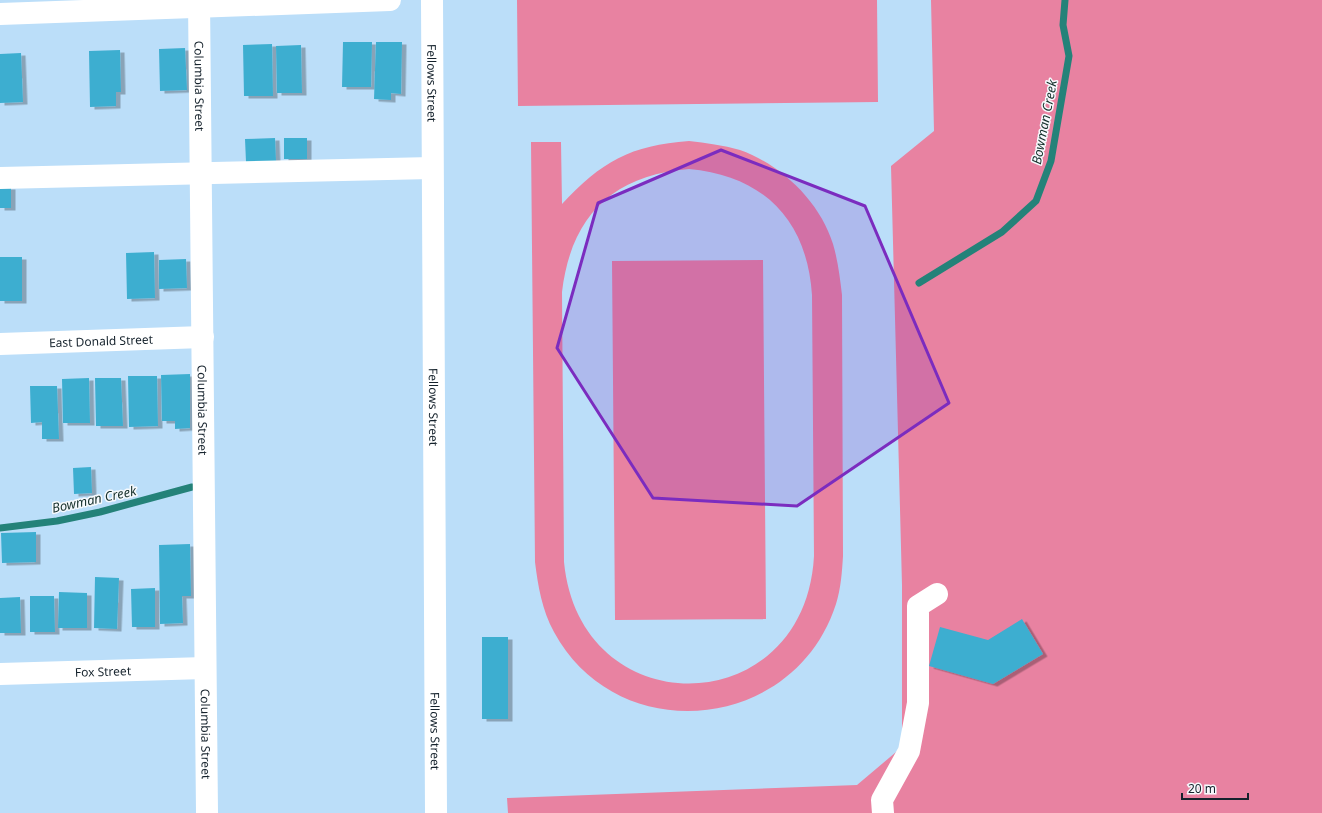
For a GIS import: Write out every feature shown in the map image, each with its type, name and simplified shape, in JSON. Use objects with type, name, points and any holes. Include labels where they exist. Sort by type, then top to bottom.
[{"type":"street","points":[[0,14],[199,3],[390,0]]},
{"type":"street","name":"Fellows Street","points":[[432,0],[436,813]]},
{"type":"street","name":"Columbia Street","points":[[199,3],[207,813]]},
{"type":"street","points":[[0,178],[432,168]]},
{"type":"street","name":"East Donald Street","points":[[0,344],[203,337]]},
{"type":"street","points":[[882,813],[882,800],[909,751],[918,702],[918,606],[937,594]]},
{"type":"street","name":"Fox Street","points":[[0,674],[206,668]]},
{"type":"highlighted area","points":[[721,150],[865,206],[949,403],[797,506],[653,498],[557,348],[598,203]]},
{"type":"shaded area","points":[[517,0],[877,0],[878,102],[518,106]]},
{"type":"shaded area","points":[[931,0],[1322,0],[1322,813],[508,813],[507,798],[857,785],[902,747],[902,585],[891,166],[934,131]]},
{"type":"shaded area","points":[[689,141],[721,145],[740,150],[756,157],[784,175],[809,200],[827,229],[836,257],[842,295],[843,556],[838,598],[815,647],[784,679],[746,700],[704,710],[661,709],[619,695],[583,670],[554,632],[546,615],[541,598],[535,562],[531,142],[561,142],[562,204],[590,177],[618,158],[650,147],[668,143]],"holes":[[[689,169],[716,173],[739,181],[760,192],[777,206],[791,224],[801,245],[808,268],[812,295],[814,556],[801,611],[773,651],[735,675],[692,684],[648,677],[609,654],[579,616],[564,562],[562,292],[567,265],[575,242],[586,221],[600,204],[618,191],[638,180],[662,173]]]},
{"type":"shaded area","points":[[763,260],[766,619],[615,620],[612,261]]},
{"type":"building","points":[[343,42],[372,42],[371,87],[342,87]]},
{"type":"building","points":[[376,42],[402,42],[401,94],[391,93],[391,100],[374,99]]},
{"type":"building","points":[[272,44],[273,96],[244,96],[243,45]]},
{"type":"building","points":[[301,45],[302,93],[277,93],[276,46]]},
{"type":"building","points":[[185,48],[187,90],[160,91],[159,49]]},
{"type":"building","points":[[120,50],[121,92],[116,92],[116,106],[90,107],[89,51]]},
{"type":"building","points":[[21,53],[23,102],[0,103],[0,54]]},
{"type":"building","points":[[275,138],[276,161],[246,162],[245,139]]},
{"type":"building","points":[[284,138],[307,138],[307,159],[284,159]]},
{"type":"building","points":[[0,187],[11,187],[11,208],[0,208]]},
{"type":"building","points":[[154,252],[155,298],[127,299],[126,253]]},
{"type":"building","points":[[0,257],[22,257],[22,301],[0,301]]},
{"type":"building","points":[[186,259],[187,288],[159,289],[159,260]]},
{"type":"building","points":[[190,374],[190,428],[175,429],[175,421],[162,421],[161,375]]},
{"type":"building","points":[[128,376],[157,376],[158,426],[129,427]]},
{"type":"building","points":[[89,378],[90,423],[63,423],[62,379]]},
{"type":"building","points":[[95,378],[121,378],[123,426],[96,426]]},
{"type":"building","points":[[30,386],[57,386],[59,439],[42,439],[42,422],[31,423]]},
{"type":"building","points":[[91,467],[92,493],[74,494],[73,468]]},
{"type":"building","points":[[36,532],[36,562],[2,563],[1,533]]},
{"type":"building","points":[[190,544],[191,596],[182,596],[183,623],[160,624],[159,545]]},
{"type":"building","points":[[95,577],[119,578],[117,629],[94,628]]},
{"type":"building","points":[[155,588],[155,627],[132,627],[131,589]]},
{"type":"building","points":[[59,592],[87,593],[87,628],[58,628]]},
{"type":"building","points":[[30,596],[54,596],[55,632],[30,632]]},
{"type":"building","points":[[20,597],[21,633],[0,633],[0,598]]},
{"type":"building","points":[[1022,619],[1043,654],[993,684],[929,666],[940,627],[988,640]]},
{"type":"building","points":[[482,637],[508,637],[508,719],[482,719]]},
{"type":"waterway","name":"Bowman Creek","points":[[919,283],[1002,232],[1036,201],[1051,161],[1069,56],[1063,25],[1065,0]]},
{"type":"waterway","name":"Bowman Creek","points":[[0,528],[57,521],[100,512],[192,487]]}]
